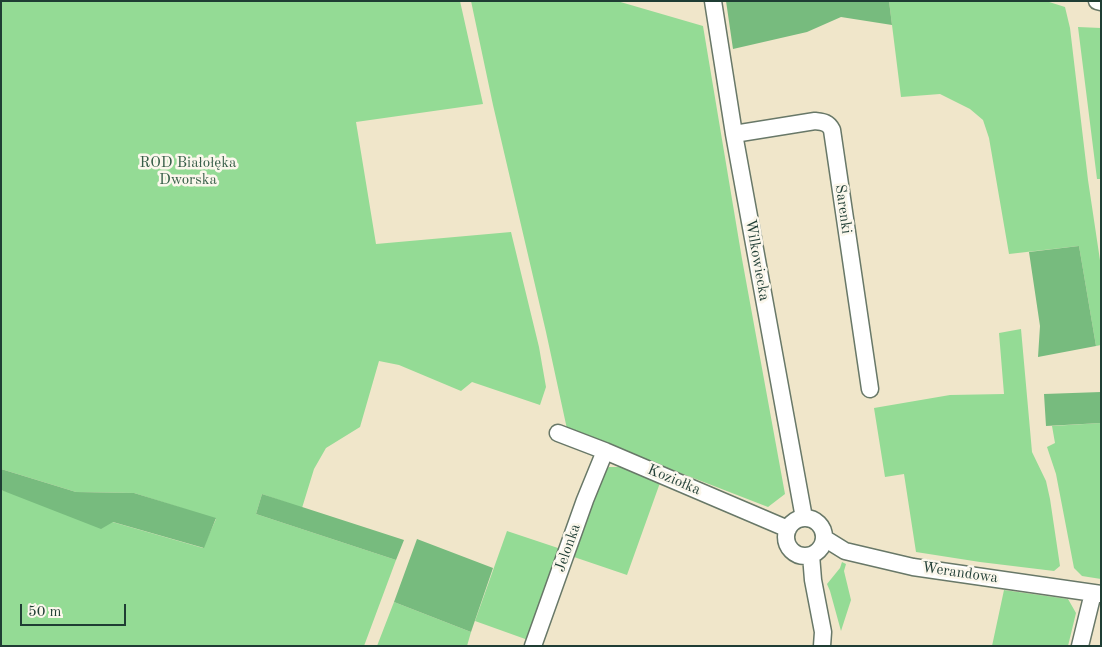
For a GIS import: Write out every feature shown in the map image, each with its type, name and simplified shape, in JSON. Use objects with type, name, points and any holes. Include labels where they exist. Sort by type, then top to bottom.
[{"type":"street","name":"Wilkowiecka","points":[[713,1],[734,134],[804,518]]},
{"type":"street","name":"Sarenki","points":[[734,134],[814,121],[829,124],[832,130],[870,389]]},
{"type":"street","name":"Koziołka","points":[[558,433],[788,529]]},
{"type":"street","name":"Jelonka","points":[[533,646],[585,500],[605,451]]},
{"type":"street","points":[[804,518],[810,519],[820,526],[824,538],[820,549],[811,555],[801,555],[792,550],[787,540],[788,529],[792,523],[804,518]]},
{"type":"street","name":"Werandowa","points":[[824,538],[845,550],[912,567],[1097,594]]},
{"type":"street","points":[[811,555],[813,580],[823,632],[822,646]]},
{"type":"street","points":[[1080,646],[1097,594]]},
{"type":"green space","name":"ROD Białołęka Dworska","points":[[1,1],[460,1],[483,104],[356,122],[376,244],[511,232],[539,347],[546,387],[540,405],[472,382],[461,391],[399,365],[379,361],[360,427],[326,448],[314,469],[302,508],[262,494],[256,514],[396,560],[364,646],[1,646],[1,490],[203,548],[216,519],[134,493],[76,492],[1,469]]},
{"type":"green space","points":[[471,1],[617,1],[703,26],[742,259],[785,494],[768,507],[567,429]]},
{"type":"green space","points":[[726,1],[889,1],[892,25],[841,17],[807,32],[733,49]]},
{"type":"green space","points":[[889,1],[1046,1],[1065,7],[1070,28],[1088,180],[1101,267],[1101,345],[1096,346],[1079,246],[1009,254],[989,138],[983,120],[970,109],[940,94],[901,97]]},
{"type":"green space","points":[[1078,27],[1101,28],[1101,179],[1097,179]]},
{"type":"green space","points":[[1079,246],[1096,346],[1038,357],[1040,326],[1029,252]]},
{"type":"green space","points":[[1021,329],[1032,452],[1046,481],[1060,566],[1054,571],[916,552],[904,474],[885,477],[874,408],[950,395],[1004,394],[999,333]]},
{"type":"green space","points":[[1101,392],[1101,423],[1046,426],[1044,394]]},
{"type":"green space","points":[[1101,423],[1101,579],[1082,576],[1074,568],[1056,474],[1047,447],[1055,443],[1052,426]]},
{"type":"green space","points":[[609,467],[626,467],[661,480],[627,575],[574,557],[605,470]]},
{"type":"green space","points":[[1,469],[76,492],[134,493],[216,518],[204,548],[113,522],[101,529],[1,490]]},
{"type":"green space","points":[[262,494],[404,540],[396,560],[256,514]]},
{"type":"green space","points":[[507,531],[561,549],[528,640],[475,621]]},
{"type":"green space","points":[[417,539],[493,568],[471,632],[394,602]]},
{"type":"green space","points":[[842,562],[846,564],[844,571],[851,600],[841,631],[827,584],[840,568]]},
{"type":"green space","points":[[1004,590],[1068,599],[1076,613],[1068,646],[992,646]]},
{"type":"green space","points":[[394,602],[471,632],[467,646],[377,646]]}]
